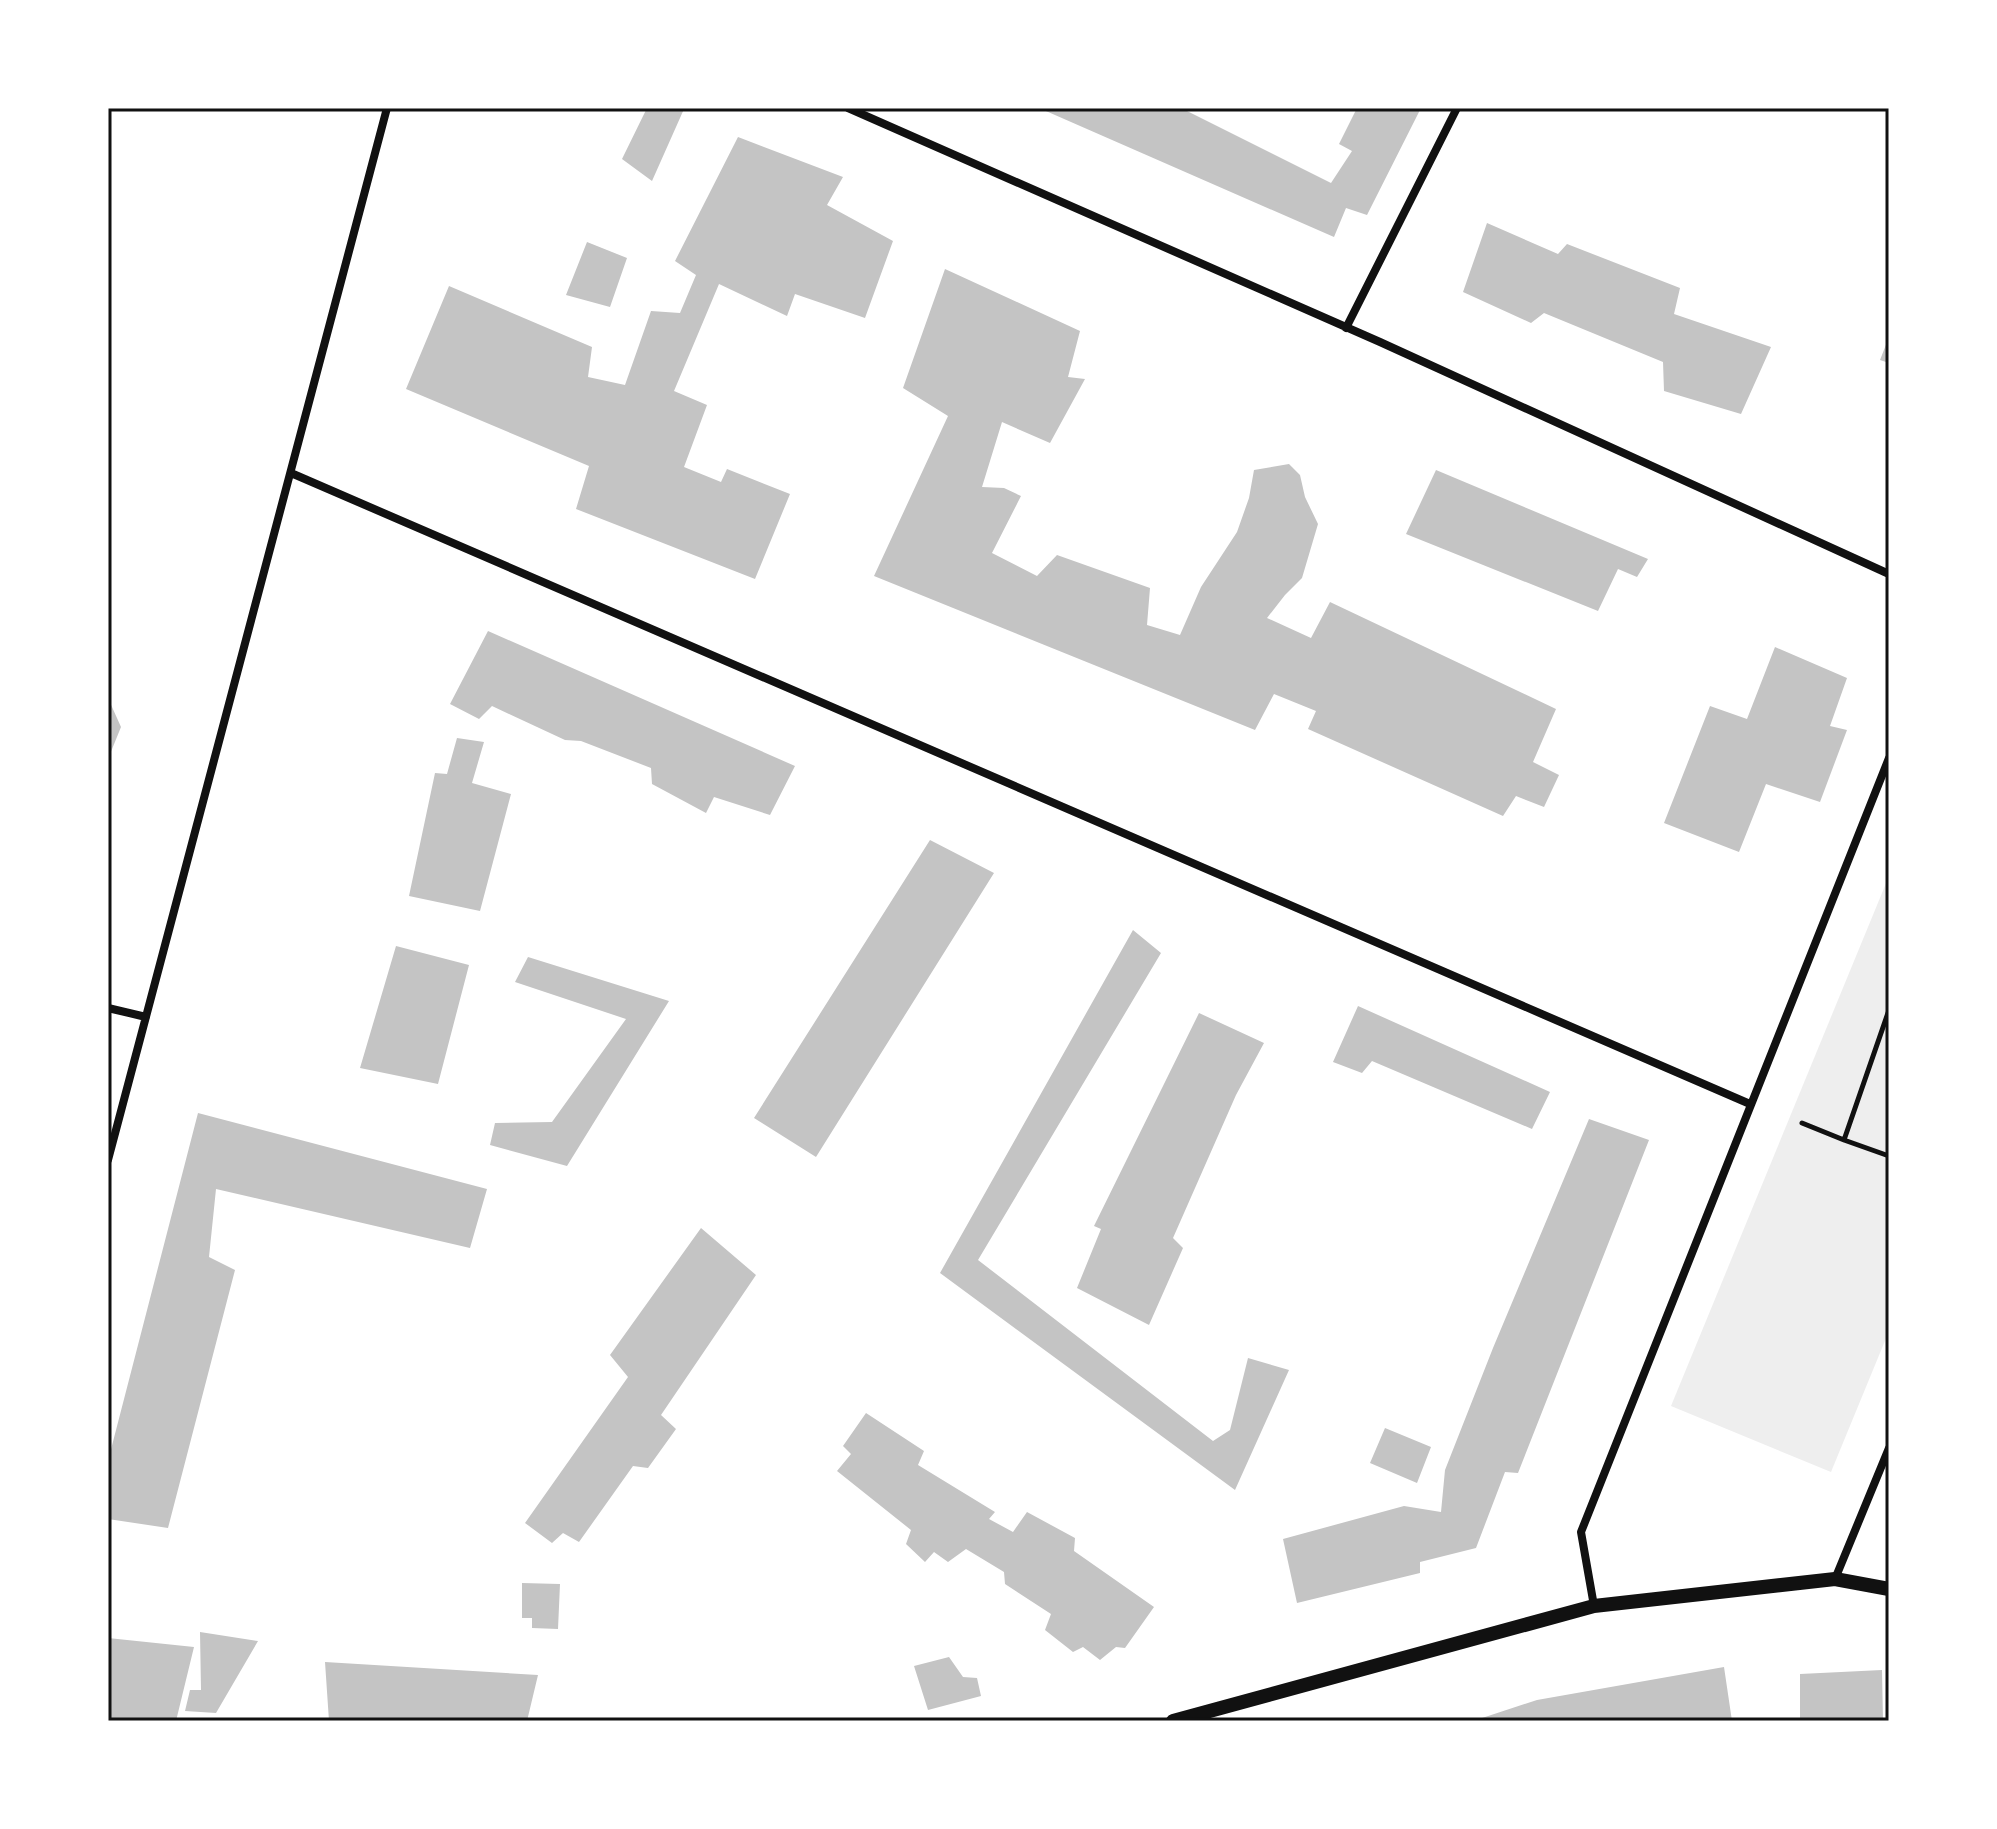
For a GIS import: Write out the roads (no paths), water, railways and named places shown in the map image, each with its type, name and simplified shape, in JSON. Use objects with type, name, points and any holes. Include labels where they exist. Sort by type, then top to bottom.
[{"type":"street","points":[[108,1160],[387,108]]},
{"type":"street","points":[[848,108],[1346,328],[1889,574]]},
{"type":"street","points":[[1346,328],[1457,108]]},
{"type":"street","points":[[291,473],[1750,1104]]},
{"type":"street","points":[[1594,1606],[1581,1532],[1889,758]]},
{"type":"street","points":[[108,1008],[146,1017]]},
{"type":"street","points":[[1835,1579],[1889,1448]]},
{"type":"street","points":[[1173,1721],[1594,1606],[1835,1579],[1889,1589]]}]
